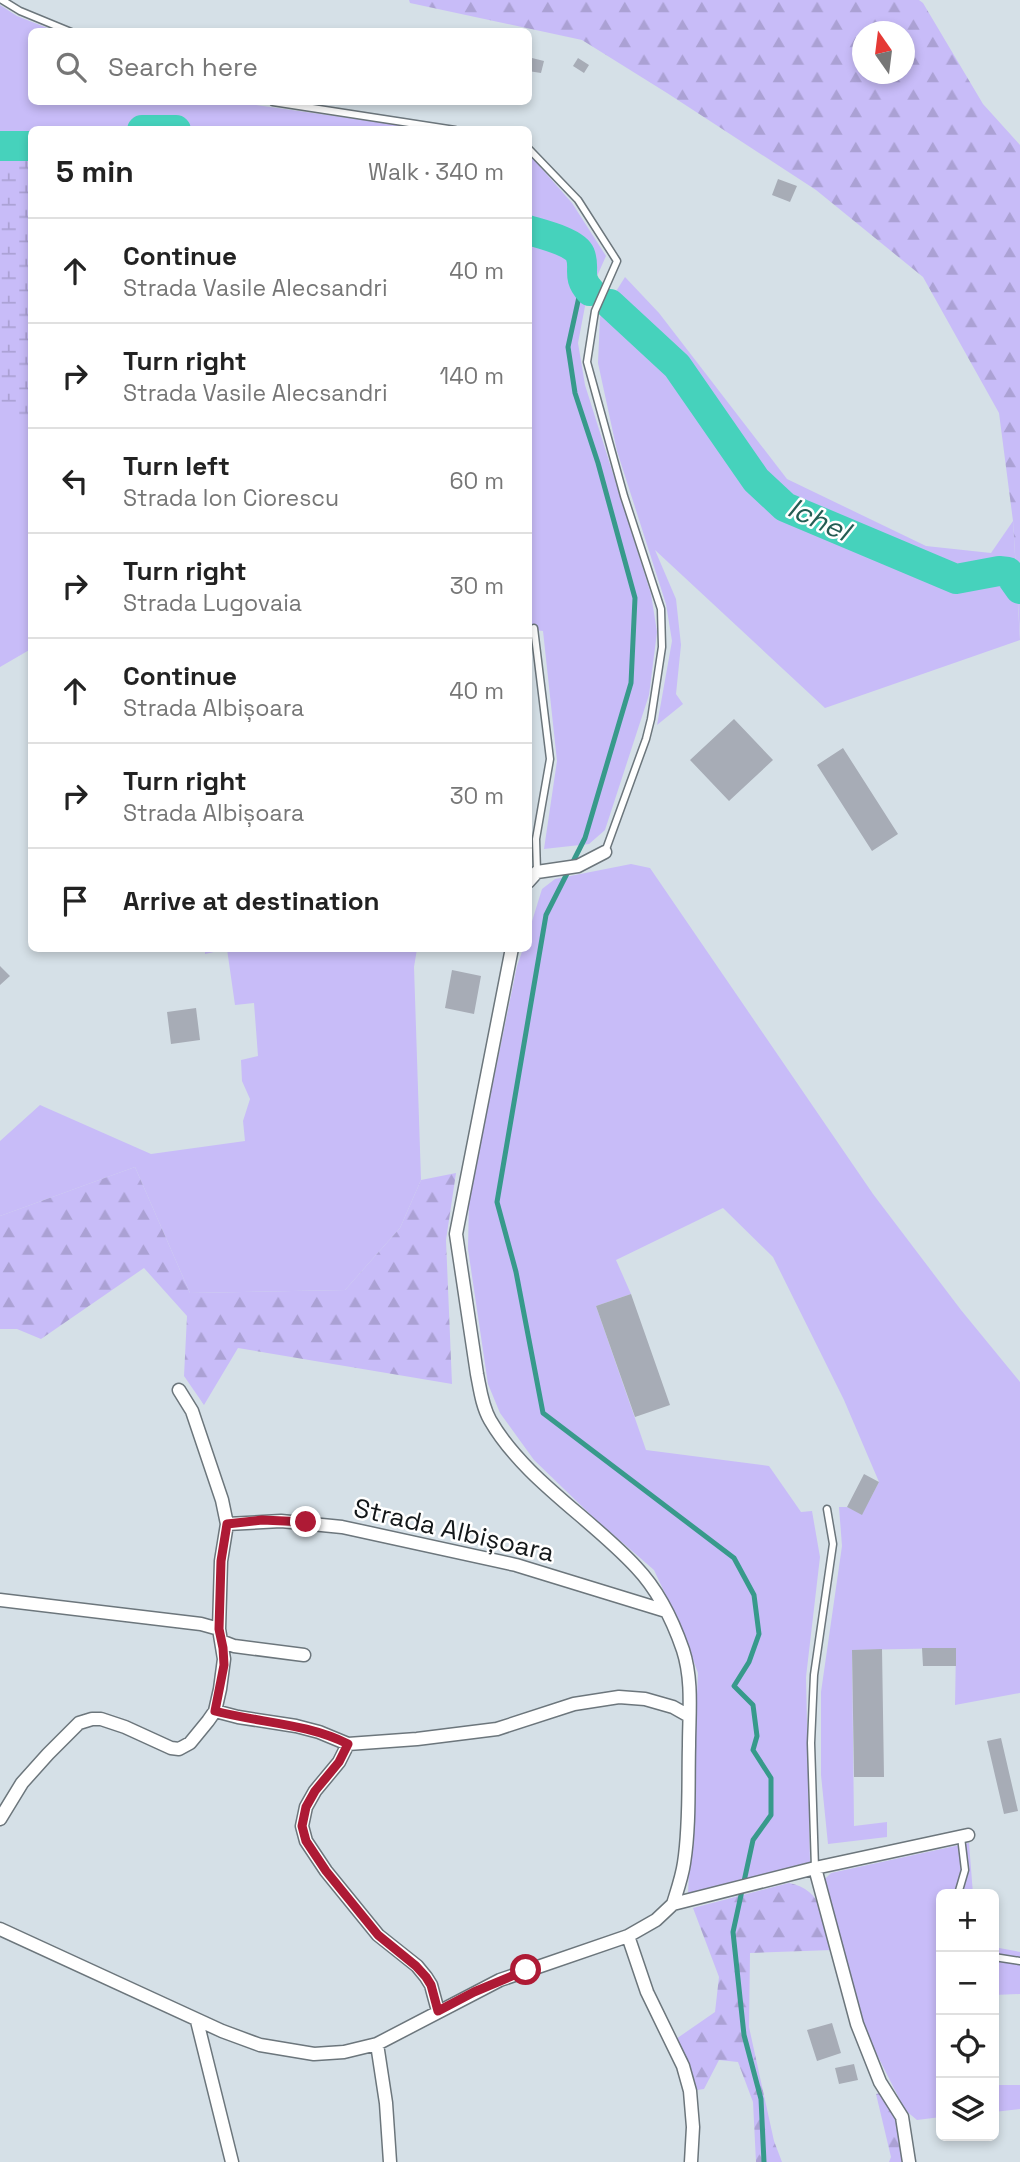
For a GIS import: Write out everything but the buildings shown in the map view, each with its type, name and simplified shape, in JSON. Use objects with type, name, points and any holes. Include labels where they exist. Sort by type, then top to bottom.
[{"type":"street","points":[[533,877],[578,866],[605,852]]},
{"type":"street","points":[[511,952],[456,1234],[482,1396],[489,1418],[509,1447],[540,1479],[637,1567],[666,1611],[682,1650],[690,1694],[688,1813],[684,1863],[673,1904]]},
{"type":"street","points":[[0,1819],[22,1783],[79,1723],[101,1719],[179,1749],[196,1737],[215,1711],[224,1665],[220,1635],[221,1561],[227,1524],[222,1500],[192,1411],[179,1390]]},
{"type":"street","name":"Strada Albișoara","points":[[227,1524],[281,1521],[342,1527],[516,1565],[666,1611]]},
{"type":"street","points":[[0,1600],[201,1624],[234,1646],[304,1655]]},
{"type":"street","points":[[215,1711],[308,1729],[348,1744],[497,1729],[574,1704],[619,1696],[645,1699],[673,1707],[689,1716]]},
{"type":"street","points":[[348,1744],[339,1762],[315,1791],[306,1807],[302,1826],[306,1841],[326,1871],[378,1935],[426,1977],[438,2011]]},
{"type":"street","points":[[0,1929],[197,2021],[260,2045],[314,2054],[344,2052],[377,2044],[513,1975],[628,1936],[656,1920],[673,1904],[815,1868],[965,1836]]},
{"type":"street","points":[[815,1868],[857,2024],[880,2082],[902,2117],[909,2162]]},
{"type":"street","points":[[628,1936],[647,1992],[683,2066],[690,2091],[693,2127],[691,2162]]},
{"type":"street","points":[[197,2021],[232,2162]]},
{"type":"street","points":[[377,2044],[386,2103],[390,2162]]},
{"type":"lane","points":[[2,0],[20,11],[61,28]]},
{"type":"lane","points":[[292,105],[429,126]]},
{"type":"lane","points":[[532,152],[578,200],[617,261],[594,311],[587,362],[624,496],[661,609],[662,647],[651,719],[605,852]]},
{"type":"lane","points":[[533,877],[536,839],[550,759],[534,628]]},
{"type":"lane","points":[[815,1868],[811,1743],[814,1675],[832,1544],[827,1509]]},
{"type":"lane","points":[[959,1889],[965,1870],[965,1836]]},
{"type":"lane","points":[[999,1958],[1020,1961]]},
{"type":"green space","points":[[409,0],[919,0],[923,3],[983,104],[1020,145],[1020,635],[1013,521],[999,413],[923,277],[816,190],[667,93],[582,40],[410,3]]},
{"type":"green space","points":[[0,5],[17,16],[47,28],[28,28],[28,105],[256,105],[406,126],[28,126],[28,651],[0,667]]},
{"type":"green space","points":[[0,155],[28,158],[28,416],[0,413]]},
{"type":"green space","points":[[532,158],[572,203],[606,256],[586,301],[578,343],[585,385],[651,594],[657,632],[649,695],[605,830],[589,844],[544,849],[557,761],[543,631],[532,630]]},
{"type":"green space","points":[[625,277],[659,313],[787,479],[926,546],[991,553],[1013,521],[1020,640],[825,708],[655,550],[676,599],[681,645],[676,694],[683,704],[657,725],[672,641],[666,604],[617,451],[598,363],[600,317]]},
{"type":"green space","points":[[631,864],[650,868],[873,1194],[961,1310],[1020,1382],[1020,1693],[955,1705],[956,1648],[852,1650],[854,1826],[887,1822],[887,1837],[828,1844],[821,1775],[821,1692],[842,1546],[839,1507],[847,1507],[862,1514],[879,1482],[844,1400],[773,1257],[723,1208],[616,1260],[631,1294],[596,1306],[646,1450],[769,1466],[801,1512],[812,1511],[820,1557],[806,1677],[810,1862],[688,1894],[698,1673],[683,1632],[654,1570],[593,1517],[534,1460],[500,1413],[488,1384],[468,1249],[469,1199],[517,966],[522,952],[532,952],[532,921],[542,889],[555,879]]},
{"type":"green space","points":[[227,952],[416,952],[414,967],[421,1180],[400,1228],[345,1290],[190,1293],[135,1167],[0,1216],[0,1141],[40,1105],[151,1154],[245,1141],[243,1121],[250,1099],[242,1081],[241,1060],[258,1056],[254,1003],[235,1005]]},
{"type":"green space","points":[[135,1167],[190,1293],[345,1290],[400,1228],[421,1180],[456,1173],[446,1240],[452,1384],[238,1348],[204,1405],[184,1376],[187,1316],[144,1268],[41,1339],[17,1329],[0,1329],[0,1216]]},
{"type":"green space","points":[[969,1843],[973,1889],[936,1889],[936,2118],[917,2120],[905,2110],[862,2025],[823,1881],[831,1873]]},
{"type":"green space","points":[[789,1883],[800,1886],[816,1899],[832,1950],[750,1953],[749,2027],[774,2141],[782,2162],[756,2162],[753,2102],[738,2062],[719,2060],[704,2089],[697,2090],[676,2039],[715,2012],[719,1977],[693,1908]]},
{"type":"green space","points":[[999,1948],[1020,1952],[1020,1994],[999,1995]]},
{"type":"green space","points":[[999,2085],[1020,2085],[1020,2109],[999,2111]]},
{"type":"green space","points":[[881,2093],[896,2120],[905,2162],[889,2162],[891,2157],[876,2094]]},
{"type":"waterway","name":"Ichel","points":[[0,146],[28,146]]},
{"type":"waterway","name":"Ichel","points":[[532,231],[557,239],[577,250],[582,259],[583,281],[590,291]]},
{"type":"waterway","points":[[582,283],[568,347],[575,393],[598,463],[635,598],[631,683],[585,838],[546,915],[497,1202],[516,1272],[543,1413],[734,1558],[754,1595],[759,1634],[749,1662],[734,1686],[753,1705],[757,1736],[753,1750],[771,1778],[771,1815],[753,1840],[733,1932],[744,2035],[761,2099],[764,2162]]},
{"type":"waterway","name":"Ichel","points":[[610,304],[677,366],[756,480],[785,507],[956,579],[999,571],[1008,572],[1020,589]]},
{"type":"route","points":[[306,1522],[262,1520],[227,1524],[221,1561],[219,1629],[224,1665],[215,1711],[296,1726],[348,1744],[339,1762],[315,1791],[306,1807],[302,1826],[306,1841],[326,1871],[378,1935],[426,1977],[438,2011],[526,1970]]}]
